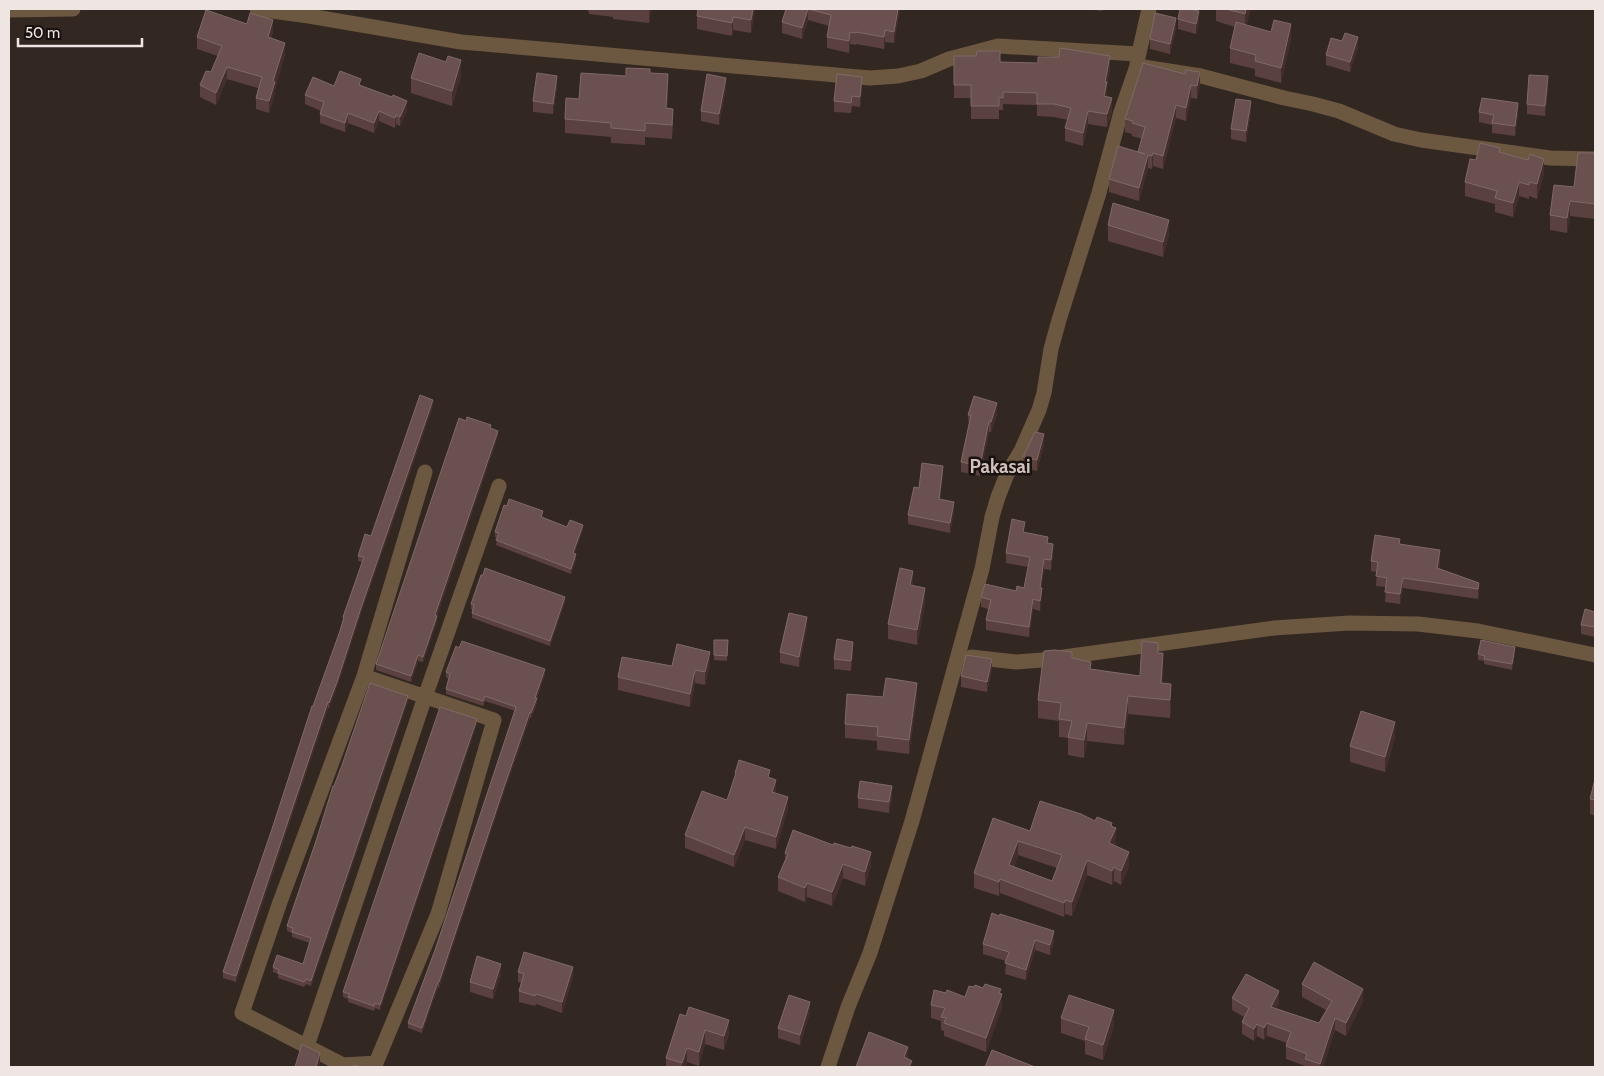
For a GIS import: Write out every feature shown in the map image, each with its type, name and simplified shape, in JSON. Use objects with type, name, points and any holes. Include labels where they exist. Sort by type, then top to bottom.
[{"type":"street","points":[[9,10],[73,9]]},
{"type":"street","points":[[257,9],[310,16],[461,42],[870,78],[898,76],[921,71],[949,59],[998,46],[1137,60],[1339,111],[1394,134],[1421,140],[1550,158],[1595,159]]},
{"type":"street","points":[[828,1067],[848,1007],[870,953],[912,821],[982,569],[992,517],[998,497],[1008,474],[1021,452],[1039,410],[1044,393],[1051,349],[1059,320],[1099,193],[1150,9]]},
{"type":"street","points":[[364,676],[494,720],[438,914],[376,1063],[342,1066],[242,1013],[280,902],[364,676],[425,472]]},
{"type":"street","points":[[307,1046],[425,697],[499,486]]},
{"type":"street","points":[[957,655],[1016,662],[1042,660],[1274,628],[1349,623],[1418,624],[1478,631],[1595,656]]},
{"type":"building","points":[[698,9],[753,9],[751,20],[733,17],[732,23],[697,16]]},
{"type":"building","points":[[786,9],[808,9],[802,28],[782,22]]},
{"type":"building","points":[[808,9],[898,9],[894,32],[885,30],[884,37],[850,32],[849,41],[827,37],[831,15]]},
{"type":"building","points":[[1180,9],[1199,11],[1196,24],[1178,19]]},
{"type":"building","points":[[1226,9],[1246,9],[1245,14]]},
{"type":"building","points":[[206,10],[247,24],[250,13],[273,20],[268,37],[285,43],[269,101],[256,98],[262,77],[227,67],[216,93],[200,85],[206,71],[211,72],[222,46],[197,37]]},
{"type":"building","points":[[1155,13],[1176,18],[1170,44],[1150,39]]},
{"type":"building","points":[[1274,20],[1291,24],[1281,68],[1255,61],[1256,55],[1230,48],[1236,22],[1271,32]]},
{"type":"building","points":[[1345,33],[1358,37],[1350,62],[1326,55],[1331,38],[1342,41]]},
{"type":"building","points":[[1060,48],[1110,56],[1104,96],[1112,98],[1107,114],[1088,111],[1083,133],[1065,128],[1071,108],[1054,104],[1037,104],[1037,93],[1003,92],[1003,98],[999,97],[999,106],[971,106],[971,85],[954,85],[954,56],[976,56],[977,51],[1000,51],[1000,62],[1038,63],[1038,57],[1059,57]]},
{"type":"building","points":[[419,53],[446,62],[448,56],[461,60],[452,91],[411,78]]},
{"type":"building","points":[[1143,63],[1185,74],[1186,70],[1200,72],[1197,86],[1191,85],[1186,108],[1176,105],[1163,156],[1153,153],[1152,156],[1148,155],[1139,188],[1109,179],[1118,146],[1138,152],[1145,127],[1125,119]]},
{"type":"building","points":[[626,68],[650,69],[650,73],[668,74],[666,108],[673,109],[672,125],[645,123],[645,131],[611,128],[611,123],[565,119],[566,98],[579,99],[581,73],[626,76]]},
{"type":"building","points":[[340,71],[361,79],[359,85],[407,101],[400,117],[396,115],[395,118],[379,111],[374,123],[348,113],[345,123],[320,114],[324,102],[305,95],[313,77],[334,86]]},
{"type":"building","points":[[537,73],[557,76],[553,104],[533,101]]},
{"type":"building","points":[[707,74],[726,78],[719,114],[701,111]]},
{"type":"building","points":[[837,74],[862,77],[860,97],[852,96],[851,103],[834,101]]},
{"type":"building","points":[[1529,75],[1548,76],[1545,106],[1527,104]]},
{"type":"building","points":[[1482,98],[1518,103],[1515,126],[1492,123],[1494,115],[1479,112]]},
{"type":"building","points":[[1236,99],[1251,101],[1246,131],[1231,129]]},
{"type":"building","points":[[1480,143],[1500,148],[1499,152],[1528,160],[1530,154],[1544,159],[1537,184],[1529,182],[1529,185],[1519,182],[1513,203],[1495,198],[1497,191],[1465,182],[1470,159],[1476,160]]},
{"type":"building","points":[[1578,153],[1595,153],[1595,204],[1570,201],[1567,218],[1550,215],[1554,185],[1574,187]]},
{"type":"building","points":[[1113,203],[1169,220],[1163,242],[1108,225]]},
{"type":"building","points":[[420,395],[433,400],[337,682],[328,702],[236,976],[223,972],[364,557],[358,556],[365,534],[371,536]]},
{"type":"building","points":[[974,396],[997,403],[991,422],[989,421],[980,466],[961,462],[971,415],[968,415]]},
{"type":"building","points":[[467,417],[491,425],[490,428],[498,431],[435,615],[437,616],[423,657],[418,655],[411,676],[376,664],[459,418],[466,421]]},
{"type":"building","points":[[1035,432],[1044,434],[1037,460],[1023,457]]},
{"type":"building","points":[[922,463],[943,466],[939,499],[954,502],[950,523],[908,515],[914,487],[919,488]]},
{"type":"building","points":[[509,499],[543,511],[541,517],[567,527],[570,520],[583,525],[573,553],[576,554],[571,569],[496,540],[499,533],[495,532],[504,505],[507,506]]},
{"type":"building","points":[[1012,519],[1025,522],[1023,532],[1048,537],[1047,543],[1053,544],[1051,560],[1044,559],[1040,601],[1033,599],[1029,627],[986,620],[991,600],[981,597],[985,584],[1016,591],[1017,586],[1024,588],[1030,557],[1006,553]]},
{"type":"building","points":[[1375,535],[1400,539],[1399,544],[1440,550],[1437,568],[1479,583],[1478,589],[1403,578],[1400,594],[1385,592],[1387,578],[1376,576],[1378,562],[1371,561]]},
{"type":"building","points":[[485,568],[565,597],[550,641],[472,613],[474,605],[471,604]]},
{"type":"building","points":[[900,568],[913,571],[910,585],[925,588],[917,630],[888,624]]},
{"type":"building","points":[[1585,609],[1595,612],[1595,627],[1581,625]]},
{"type":"building","points":[[789,613],[807,617],[799,657],[780,652]]},
{"type":"building","points":[[837,639],[853,642],[851,661],[834,659]]},
{"type":"building","points":[[714,640],[728,640],[727,656],[714,655]]},
{"type":"building","points":[[1481,640],[1515,647],[1512,664],[1484,659],[1485,656],[1478,654]]},
{"type":"building","points":[[462,641],[545,669],[535,698],[537,698],[530,712],[422,1028],[408,1023],[435,950],[516,707],[485,696],[483,701],[446,689],[450,674],[446,672],[456,646],[459,648]]},
{"type":"building","points":[[1142,641],[1158,643],[1158,653],[1163,653],[1161,683],[1171,684],[1170,700],[1128,696],[1124,728],[1087,723],[1084,740],[1068,737],[1072,721],[1059,719],[1061,703],[1038,700],[1044,651],[1072,652],[1072,658],[1091,662],[1090,669],[1140,676]]},
{"type":"building","points":[[677,644],[710,652],[705,672],[695,670],[690,694],[618,677],[622,657],[672,666]]},
{"type":"building","points":[[966,655],[992,659],[987,682],[961,676]]},
{"type":"building","points":[[886,678],[917,683],[909,740],[877,736],[878,727],[845,724],[847,694],[883,697]]},
{"type":"building","points":[[370,683],[408,696],[311,981],[306,979],[304,982],[278,973],[279,970],[273,967],[277,955],[303,964],[311,938],[292,932],[293,928],[287,926],[333,786]]},
{"type":"building","points":[[440,707],[477,719],[380,1005],[375,1003],[374,1006],[348,997],[350,994],[343,992]]},
{"type":"building","points":[[1361,711],[1395,722],[1385,757],[1350,746]]},
{"type":"building","points":[[739,760],[770,770],[768,777],[776,780],[772,792],[788,797],[776,837],[745,827],[734,855],[685,835],[702,791],[727,800]]},
{"type":"building","points":[[1595,779],[1595,800],[1590,799]]},
{"type":"building","points":[[860,781],[892,786],[889,802],[858,798]]},
{"type":"building","points":[[1040,801],[1081,814],[1095,821],[1097,817],[1112,823],[1111,826],[1116,828],[1109,843],[1129,852],[1121,871],[1114,867],[1112,871],[1087,860],[1072,902],[1065,900],[1064,903],[1000,879],[999,882],[974,873],[993,818],[1030,831]],"holes":[[[1018,841],[1062,855],[1052,881],[1009,865]]]},
{"type":"building","points":[[793,830],[833,845],[834,843],[851,848],[852,846],[871,852],[865,872],[843,864],[832,892],[807,883],[805,888],[778,877],[788,854],[785,853]]},
{"type":"building","points":[[992,913],[1054,931],[1050,945],[1035,940],[1026,970],[1005,963],[1009,952],[983,944]]},
{"type":"building","points":[[524,952],[573,967],[562,1002],[519,991],[524,974],[518,972]]},
{"type":"building","points":[[477,956],[501,964],[493,989],[470,982]]},
{"type":"building","points":[[1314,962],[1363,989],[1346,1023],[1335,1018],[1320,1064],[1305,1059],[1307,1054],[1286,1046],[1291,1032],[1267,1023],[1264,1028],[1257,1024],[1254,1029],[1242,1022],[1249,1008],[1232,998],[1246,974],[1279,991],[1271,1007],[1319,1023],[1332,1001],[1302,984]]},
{"type":"building","points":[[985,984],[1001,989],[999,993],[1002,994],[986,1038],[944,1023],[946,1018],[941,1017],[945,1008],[931,1005],[934,990],[946,993],[947,990],[965,997],[969,986],[974,987],[975,985],[983,988]]},
{"type":"building","points":[[789,995],[810,1002],[800,1035],[778,1028]]},
{"type":"building","points":[[1069,995],[1114,1010],[1103,1045],[1085,1039],[1089,1027],[1061,1018]]},
{"type":"building","points":[[689,1007],[729,1020],[724,1036],[705,1030],[699,1052],[687,1048],[682,1063],[666,1058],[680,1014],[686,1016]]},
{"type":"building","points":[[869,1032],[908,1047],[904,1057],[912,1061],[909,1067],[856,1067]]},
{"type":"building","points":[[302,1044],[320,1053],[316,1067],[295,1067]]},
{"type":"building","points":[[992,1050],[1035,1067],[985,1067]]},
{"type":"district","name":"Pakasai","points":[[1000,466]]}]
